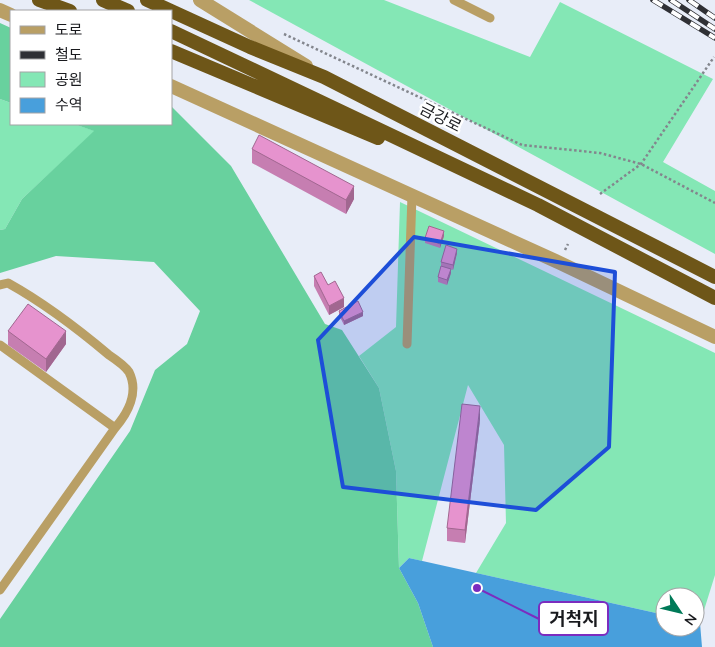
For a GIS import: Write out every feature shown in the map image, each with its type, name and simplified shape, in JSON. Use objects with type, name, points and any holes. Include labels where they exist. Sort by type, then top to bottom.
[{"type":"highway","points":[[39,0],[67,10]]},
{"type":"highway","points":[[103,0],[126,10]]},
{"type":"highway","name":"금강로","points":[[147,0],[169,10]]},
{"type":"highway","name":"금강로","points":[[172,11],[250,47],[324,77],[715,277]]},
{"type":"highway","points":[[172,31],[321,100],[571,223],[715,298]]},
{"type":"highway","points":[[172,51],[385,141],[571,223]]},
{"type":"street","points":[[200,0],[324,77]]},
{"type":"street","points":[[172,86],[412,195],[715,337]]},
{"type":"lane","points":[[454,0],[490,18]]},
{"type":"lane","points":[[407,344],[412,195]]},
{"type":"lane","points":[[0,285],[8,284],[36,299],[85,335],[128,371],[133,396],[124,418],[0,590]]},
{"type":"lane","points":[[0,345],[115,428]]},
{"type":"path","points":[[280,32],[522,145],[600,153],[641,164],[715,203]]},
{"type":"path","points":[[600,194],[641,164],[714,57]]},
{"type":"highlighted area","points":[[414,237],[615,272],[609,447],[536,510],[343,487],[318,340]]},
{"type":"green space","points":[[249,0],[384,0],[530,57],[560,2],[713,79],[663,162],[715,191],[715,254]]},
{"type":"green space","points":[[0,23],[10,28],[10,103],[0,99]]},
{"type":"green space","points":[[0,99],[10,103],[10,125],[77,125],[95,131],[22,199],[5,229],[0,230]]},
{"type":"green space","points":[[172,107],[231,166],[325,324],[342,330],[379,388],[396,471],[399,568],[418,603],[433,647],[0,647],[0,619],[130,431],[155,370],[187,344],[200,311],[154,262],[56,256],[0,273],[0,230],[5,229],[22,199],[94,131],[77,125],[172,125]]},
{"type":"green space","points":[[400,202],[715,353],[715,575],[705,607],[705,587],[655,587],[655,613],[476,573],[506,523],[504,445],[468,385],[422,561],[409,558],[399,568],[396,471],[379,388],[359,356],[396,327]]},
{"type":"water","points":[[409,558],[655,613],[655,637],[701,637],[702,647],[433,647],[418,603],[399,568]]},
{"type":"building","points":[[259,135],[354,186],[346,200],[252,149]]},
{"type":"building","points":[[429,226],[444,231],[440,244],[425,238]]},
{"type":"building","points":[[446,245],[457,249],[453,265],[441,262]]},
{"type":"building","points":[[441,266],[451,269],[447,280],[438,277]]},
{"type":"building","points":[[321,272],[328,285],[335,281],[344,298],[329,306],[314,276]]},
{"type":"building","points":[[358,301],[363,312],[344,321],[339,311]]},
{"type":"building","points":[[28,304],[66,331],[46,359],[8,331]]},
{"type":"building","points":[[462,404],[480,406],[465,530],[447,528]]},
{"type":"railway","points":[[653,0],[715,38]]},
{"type":"railway","points":[[671,0],[715,29]]},
{"type":"railway","points":[[689,0],[715,18]]},
{"type":"place","name":"거척지","points":[[477,588]]}]
